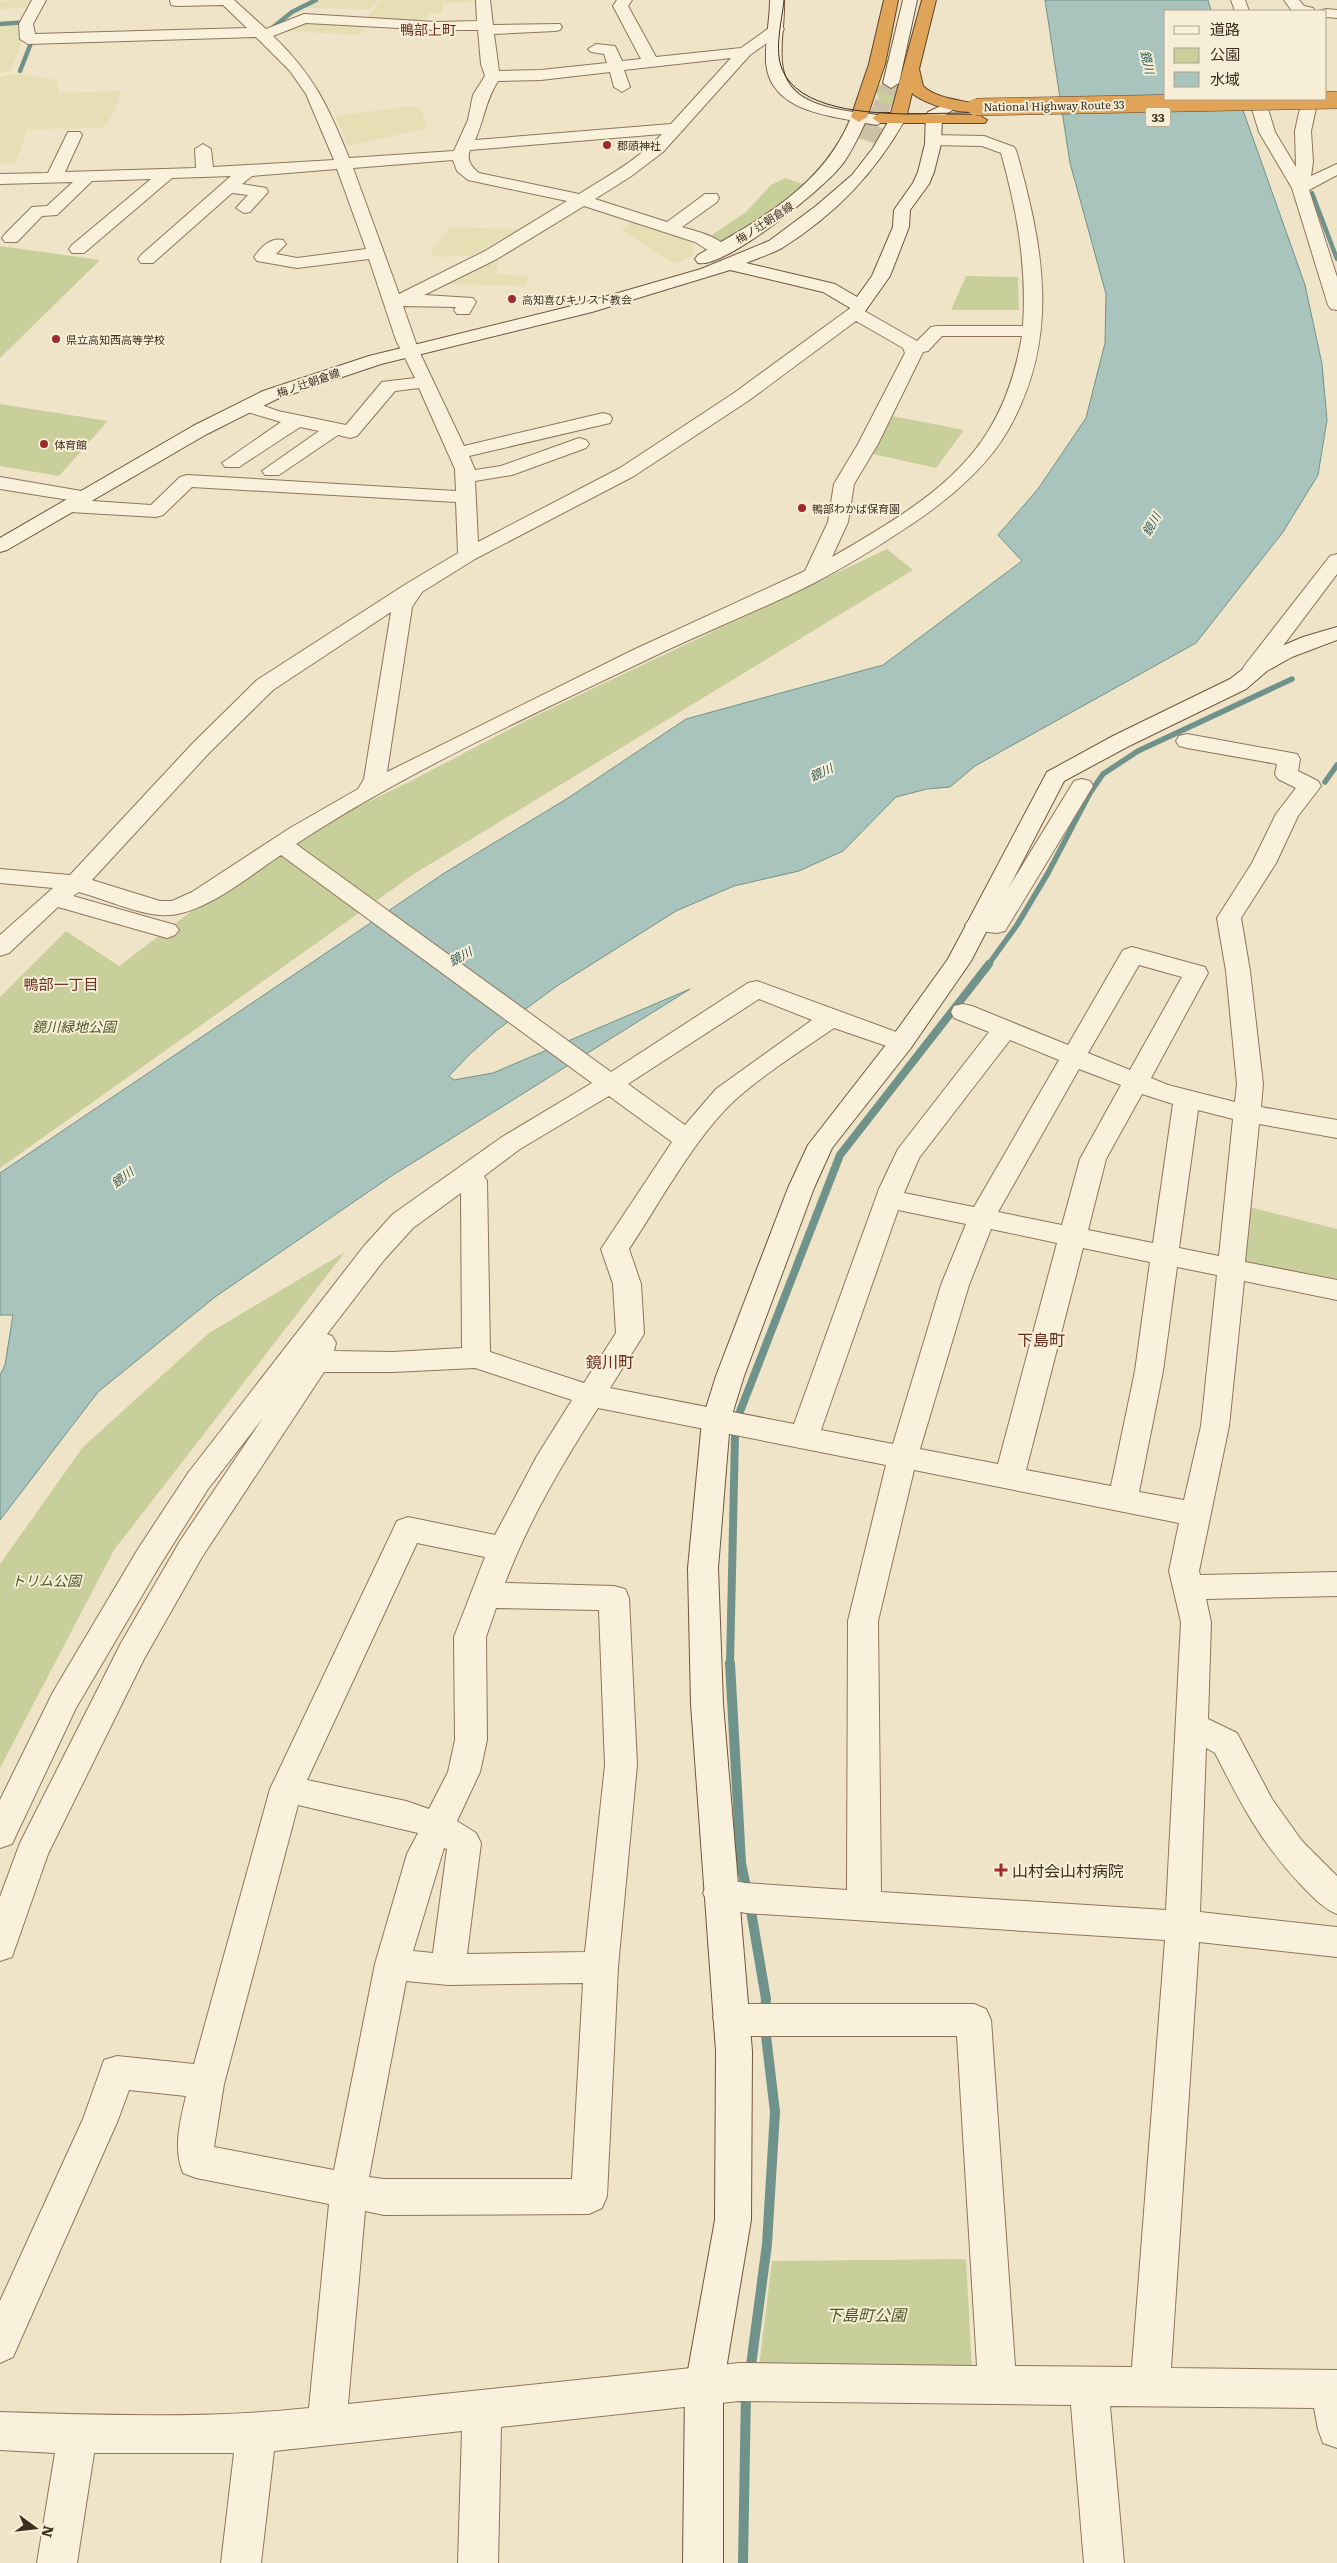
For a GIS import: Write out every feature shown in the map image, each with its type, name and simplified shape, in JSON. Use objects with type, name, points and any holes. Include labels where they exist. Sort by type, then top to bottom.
[{"type":"highway","points":[[858,117],[877,64],[891,0]]},
{"type":"highway","points":[[929,0],[897,121],[954,107]]},
{"type":"highway","name":"National Highway Route 33","points":[[911,69],[916,88],[928,97],[954,107],[978,113],[1337,114]]},
{"type":"highway","name":"National Highway Route 33","points":[[897,121],[933,120],[978,113],[1337,100]]},
{"type":"street","points":[[39,0],[26,24],[28,39],[262,34],[304,18],[486,28],[556,27]]},
{"type":"street","points":[[176,2],[226,0],[298,72],[314,94],[343,162],[375,253],[399,302],[409,352],[419,367],[465,469],[468,555]]},
{"type":"street","points":[[483,0],[489,64],[493,76]]},
{"type":"street","points":[[625,0],[620,6],[651,63]]},
{"type":"street","points":[[777,0],[775,72],[787,91],[813,108],[841,116],[889,123],[897,121]]},
{"type":"street","points":[[891,83],[910,0]]},
{"type":"street","points":[[399,302],[491,255],[624,174],[657,150],[745,52],[777,30]]},
{"type":"street","points":[[596,49],[610,49],[622,87]]},
{"type":"street","points":[[493,76],[541,75],[745,52]]},
{"type":"street","points":[[493,76],[481,95],[476,120],[463,150],[463,168],[474,177],[584,200],[609,210],[701,238],[725,257],[829,288],[912,348],[914,353],[906,370],[868,444],[844,484],[838,522],[814,575]]},
{"type":"street","points":[[1257,100],[1267,132],[1300,188],[1337,305]]},
{"type":"street","points":[[1300,188],[1304,162],[1303,131],[1310,100]]},
{"type":"street","points":[[0,948],[54,898],[76,883],[201,748],[265,684],[468,555],[626,472],[741,397],[857,310],[881,276],[900,227],[902,210],[921,184],[926,172],[933,140],[934,115],[939,111],[954,107]]},
{"type":"street","name":"梅ノ辻朝倉線","points":[[0,546],[200,430],[270,395],[376,360],[646,291],[699,270],[725,257],[794,204],[826,173],[846,143],[858,117]]},
{"type":"street","name":"梅ノ辻朝倉線","points":[[725,257],[775,245],[822,210],[858,178],[897,121]]},
{"type":"street","points":[[0,179],[166,175],[313,167],[343,162],[676,128]]},
{"type":"street","points":[[54,177],[74,134]]},
{"type":"street","points":[[0,876],[76,883],[159,908],[176,908],[200,897],[281,844],[415,764],[698,628],[814,575],[874,541],[932,501],[973,464],[995,436],[1006,418],[1026,368],[1034,330],[1034,287],[1027,220],[1008,150],[984,141],[933,140]]},
{"type":"street","points":[[699,270],[763,238],[830,191],[845,175],[868,141]]},
{"type":"street","points":[[203,149],[205,173]]},
{"type":"street","points":[[1300,188],[1337,169]]},
{"type":"street","points":[[147,260],[247,171]]},
{"type":"street","points":[[78,249],[166,175]]},
{"type":"street","points":[[11,238],[38,211],[51,211],[87,177]]},
{"type":"street","points":[[228,187],[260,192],[244,208]]},
{"type":"street","points":[[670,228],[711,198]]},
{"type":"street","points":[[177,233],[195,236]]},
{"type":"street","points":[[277,244],[263,257],[297,263],[375,253]]},
{"type":"street","points":[[399,302],[467,302],[463,310]]},
{"type":"street","points":[[912,348],[922,347],[937,331],[1034,330]]},
{"type":"street","points":[[248,406],[350,432],[389,386],[425,382]]},
{"type":"street","points":[[458,453],[603,419]]},
{"type":"street","points":[[232,463],[297,420]]},
{"type":"street","points":[[272,471],[334,429]]},
{"type":"street","points":[[0,483],[78,502],[156,511],[187,481],[466,487],[579,444]]},
{"type":"street","points":[[703,2563],[740,2384],[733,2220],[734,2051],[750,2019],[745,1897],[707,1704],[703,1568],[720,1422],[730,1376],[787,1224],[821,1145],[901,1043],[959,961],[1055,778],[1121,741],[1238,684],[1253,670],[1337,560]]},
{"type":"street","points":[[367,793],[375,779],[402,607],[414,588]]},
{"type":"street","points":[[1253,670],[1295,648],[1337,633]]},
{"type":"street","points":[[1150,2387],[1182,1927],[1192,1726],[1196,1622],[1184,1571],[1194,1514],[1202,1491],[1215,1426],[1222,1336],[1231,1270],[1250,1084],[1238,971],[1234,960],[1233,926],[1229,918],[1264,863],[1287,814],[1310,786],[1286,774],[1290,759],[1186,742]]},
{"type":"street","points":[[978,925],[997,926],[1082,786]]},
{"type":"street","points":[[281,844],[687,1140]]},
{"type":"street","points":[[54,898],[167,930]]},
{"type":"street","points":[[864,1905],[863,1622],[902,1457],[955,1285],[987,1207],[1132,955],[1196,973],[1093,1159],[1009,1478]]},
{"type":"street","points":[[0,1834],[64,1701],[149,1557],[198,1481],[336,1301],[403,1221],[511,1142],[610,1084],[757,989],[901,1043]]},
{"type":"street","points":[[963,1012],[1136,1082],[1186,1100],[1337,1129]]},
{"type":"street","points":[[327,2426],[348,2192],[392,1964],[424,1854],[464,1772],[471,1740],[470,1637],[503,1550],[547,1464],[589,1395],[630,1334],[627,1284],[615,1249],[687,1140],[725,1095],[759,1068],[831,1018]]},
{"type":"street","points":[[804,1438],[889,1199],[907,1155],[1005,1029]]},
{"type":"street","points":[[1123,1500],[1149,1371],[1186,1100]]},
{"type":"street","points":[[445,1191],[474,1181],[523,1149],[567,1110]]},
{"type":"street","points":[[474,1181],[476,1358]]},
{"type":"street","points":[[889,1199],[1231,1270],[1337,1290]]},
{"type":"street","points":[[0,1946],[32,1853],[132,1652],[191,1549],[316,1361],[336,1301]]},
{"type":"street","points":[[316,1361],[393,1362],[476,1358],[589,1395],[1194,1514]]},
{"type":"street","points":[[486,1595],[614,1598],[622,1765],[601,1967],[589,2196],[384,2197],[348,2192],[196,2161],[195,2136],[207,2082],[234,1972],[286,1789],[408,1529],[503,1550]]},
{"type":"street","points":[[1188,1587],[1337,1584]]},
{"type":"street","points":[[1192,1726],[1226,1743],[1260,1809],[1290,1851],[1337,1899]]},
{"type":"street","points":[[286,1789],[406,1816],[438,1826],[464,1843],[448,1970]]},
{"type":"street","points":[[745,1897],[1182,1927],[1337,1942]]},
{"type":"street","points":[[392,1964],[448,1970],[601,1967]]},
{"type":"street","points":[[750,2019],[974,2020],[997,2385]]},
{"type":"street","points":[[0,2344],[100,2120],[117,2072],[207,2082]]},
{"type":"street","points":[[0,2431],[77,2434],[256,2432],[740,2384],[1334,2389],[1337,2429]]},
{"type":"street","points":[[1089,2387],[1104,2563]]},
{"type":"street","points":[[478,2563],[482,2410]]},
{"type":"street","points":[[241,2563],[256,2432]]},
{"type":"street","points":[[57,2563],[77,2434]]},
{"type":"shaded area","points":[[32,0],[28,8],[0,9],[0,1]]},
{"type":"shaded area","points":[[319,0],[378,0],[371,9],[305,8]]},
{"type":"shaded area","points":[[381,0],[479,0],[479,2],[443,3],[442,13],[429,13],[421,24],[365,20]]},
{"type":"shaded area","points":[[295,23],[367,23],[360,35],[284,31]]},
{"type":"shaded area","points":[[21,26],[23,39],[10,71],[0,73],[0,27]]},
{"type":"shaded area","points":[[17,74],[57,80],[58,93],[120,91],[116,109],[104,128],[28,129],[15,163],[0,164],[0,77]]},
{"type":"shaded area","points":[[411,106],[421,108],[427,128],[349,146],[335,116]]},
{"type":"shaded area","points":[[632,222],[692,241],[693,256],[675,264],[621,230]]},
{"type":"shaded area","points":[[450,227],[518,229],[471,256],[437,257],[430,253]]},
{"type":"shaded area","points":[[499,262],[496,274],[529,276],[525,286],[446,284],[484,263]]},
{"type":"green space","points":[[876,85],[898,86],[892,105],[881,104],[876,92]]},
{"type":"green space","points":[[872,126],[881,130],[882,135],[879,142],[858,139],[861,133]]},
{"type":"green space","points":[[785,178],[803,184],[787,199],[718,246],[706,239],[746,212],[771,185]]},
{"type":"green space","points":[[0,246],[100,260],[0,358]]},
{"type":"green space","points":[[966,276],[1018,277],[1019,310],[951,310]]},
{"type":"green space","name":"体育館","points":[[0,404],[108,421],[59,476],[0,466]]},
{"type":"green space","points":[[892,416],[964,430],[936,468],[868,453]]},
{"type":"green space","name":"鏡川緑地公園","points":[[887,549],[913,570],[414,874],[0,1168],[0,997],[66,931],[119,966],[281,844],[409,782],[533,717]]},
{"type":"green space","points":[[1245,1206],[1337,1229],[1337,1279],[1241,1263]]},
{"type":"green space","name":"トリム公園","points":[[345,1252],[114,1550],[0,1768],[0,1564],[83,1447],[209,1333]]},
{"type":"green space","name":"下島町公園","points":[[966,2259],[972,2370],[759,2367],[772,2261]]},
{"type":"water","name":"鏡川","points":[[1045,0],[1208,0],[1211,10],[1164,10],[1164,100],[1239,100],[1305,285],[1322,364],[1327,420],[1318,475],[1283,532],[1196,643],[975,766],[950,787],[927,789],[896,797],[843,851],[799,871],[734,886],[676,911],[557,986],[497,1030],[449,1076],[454,1080],[493,1073],[690,989],[393,1175],[215,1297],[98,1392],[0,1520],[0,1375],[5,1365],[13,1315],[0,1315],[0,1173],[446,872],[568,798],[686,719],[883,665],[1022,561],[998,535],[1038,489],[1086,418],[1105,343],[1106,294],[1070,163]]},
{"type":"waterway","points":[[271,29],[292,12],[316,0]]},
{"type":"waterway","points":[[0,24],[28,22]]},
{"type":"waterway","points":[[20,71],[31,43],[31,36]]},
{"type":"waterway","points":[[1312,193],[1337,259]]},
{"type":"waterway","points":[[988,965],[1017,925],[1048,873],[1090,793],[1103,774],[1138,751],[1292,679]]},
{"type":"waterway","points":[[1325,782],[1337,765]]},
{"type":"waterway","points":[[730,1663],[735,1436],[739,1414],[840,1155],[989,964]]},
{"type":"waterway","points":[[730,1663],[741,1863],[747,1892]]},
{"type":"waterway","points":[[750,1905],[766,1999],[765,2013]]},
{"type":"waterway","points":[[750,2373],[767,2244],[775,2112],[765,2027]]},
{"type":"waterway","points":[[743,2563],[746,2392]]},
{"type":"tunnel","points":[[868,141],[891,83]]},
{"type":"tram line","points":[[784,0],[779,35],[779,53],[782,69],[790,83],[803,93],[836,107],[906,114],[1337,106]]},
{"type":"place","name":"郡頭神社","points":[[607,145]]},
{"type":"place","name":"高知喜びキリスト教会","points":[[512,299]]},
{"type":"place","name":"県立高知西高等学校","points":[[56,339]]},
{"type":"place","name":"体育館","points":[[44,444]]},
{"type":"place","name":"鴨部わかば保育園","points":[[802,508]]},
{"type":"place","name":"山村会山村病院","points":[[1001,1870]]},
{"type":"district","name":"鴨部上町","points":[[428,29]]},
{"type":"district","name":"鴨部一丁目","points":[[61,983]]},
{"type":"district","name":"下島町","points":[[1041,1339]]},
{"type":"district","name":"鏡川町","points":[[610,1361]]}]
